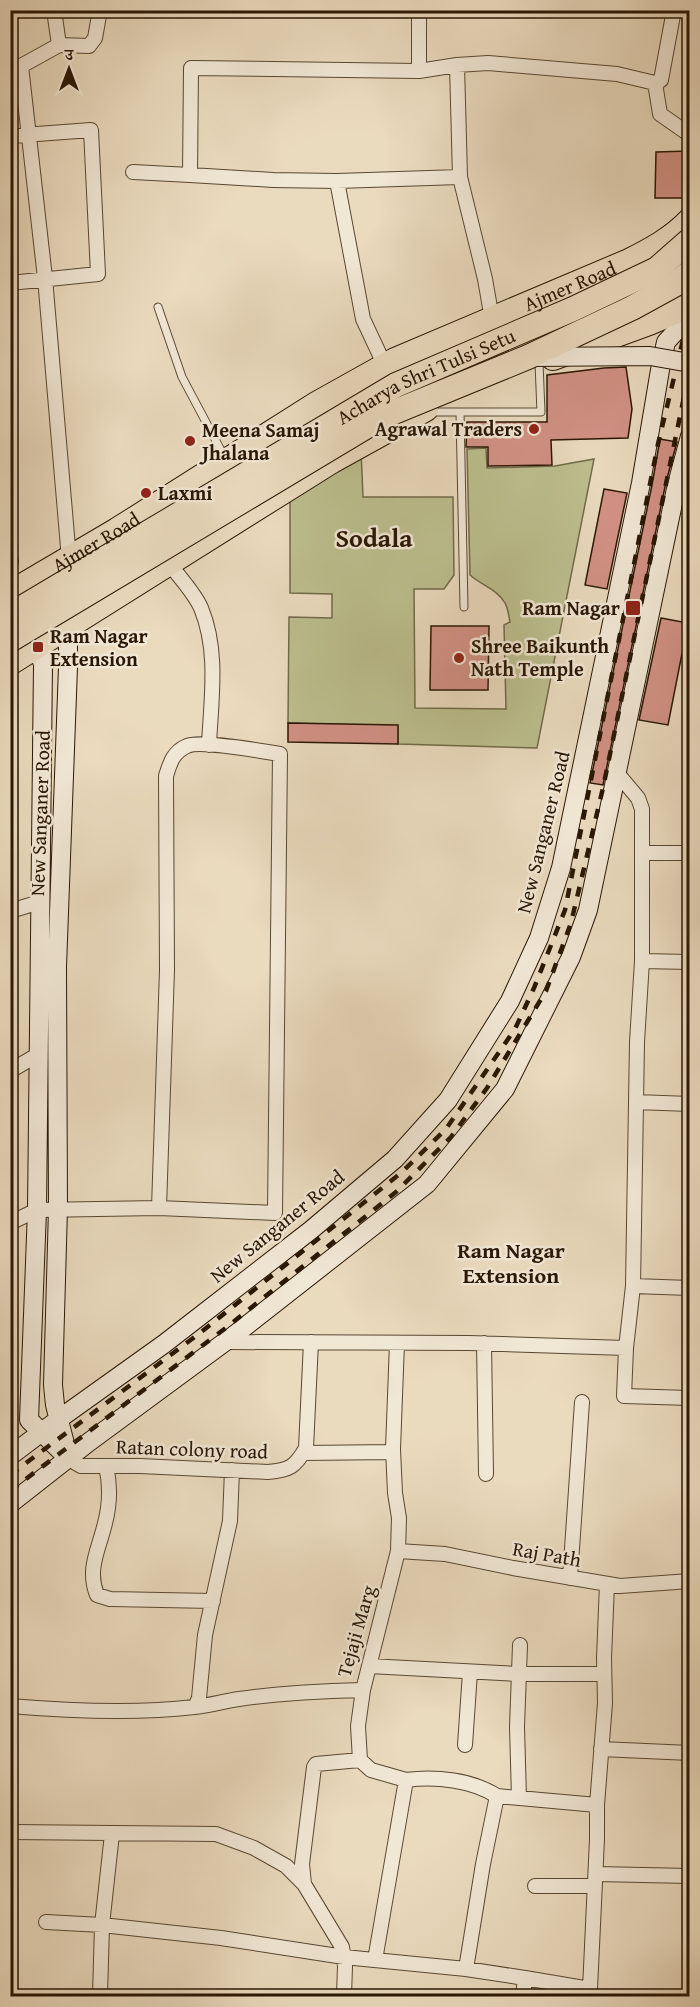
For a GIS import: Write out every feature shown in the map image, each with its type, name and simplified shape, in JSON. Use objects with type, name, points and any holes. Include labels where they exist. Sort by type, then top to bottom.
[{"type":"highway","name":"Ajmer Road","points":[[11,600],[46,572],[318,403],[385,366],[629,261],[653,249],[690,220]]},
{"type":"highway","name":"Acharya Shri Tulsi Setu","points":[[11,600],[396,385],[573,309],[657,269],[690,240]]},
{"type":"highway","name":"Acharya Shri Tulsi Setu","points":[[10,640],[382,417],[533,360],[674,285],[690,272]]},
{"type":"highway","points":[[10,663],[68,629],[332,460],[419,411],[533,360],[687,310]]},
{"type":"main road","points":[[629,261],[687,310],[666,342]]},
{"type":"main road","points":[[601,273],[666,342],[690,361]]},
{"type":"main road","name":"New Sanganer Road","points":[[10,1456],[219,1302],[311,1230],[395,1159],[448,1100],[510,1001],[539,938],[561,868],[641,483],[666,342]]},
{"type":"main road","points":[[533,360],[650,357],[690,361]]},
{"type":"main road","points":[[10,1504],[89,1442],[225,1342],[427,1184],[505,1089],[571,957],[588,910],[677,484],[690,436]]},
{"type":"main road","name":"New Sanganer Road","points":[[46,572],[68,629],[57,967],[58,1209],[53,1385],[69,1459]]},
{"type":"main road","name":"New Sanganer Road","points":[[11,600],[38,647],[43,664],[37,1210],[29,1420],[69,1459]]},
{"type":"street","points":[[54,10],[59,45]]},
{"type":"street","points":[[69,559],[45,278],[30,135],[16,67],[59,45],[89,46],[95,38],[100,10]]},
{"type":"street","points":[[419,10],[419,71]]},
{"type":"street","points":[[190,175],[191,68],[419,71],[488,63],[617,74],[655,83],[661,80],[674,10]]},
{"type":"street","points":[[457,65],[460,177],[485,279],[492,320]]},
{"type":"street","points":[[655,83],[660,114],[690,135]]},
{"type":"street","points":[[10,136],[91,130],[98,274],[10,283]]},
{"type":"street","points":[[133,172],[273,180],[337,181],[460,177]]},
{"type":"street","points":[[337,181],[363,319],[385,366]]},
{"type":"street","points":[[10,556],[11,562]]},
{"type":"street","points":[[169,563],[200,606],[210,634],[212,665],[209,745]]},
{"type":"street","points":[[10,1223],[37,1210],[58,1209],[159,1208],[275,1213],[280,754],[209,745],[188,745],[172,757],[166,776],[167,970],[159,1208]]},
{"type":"street","points":[[617,773],[641,804],[642,853],[642,961],[636,1102],[633,1286],[626,1348],[624,1396],[690,1398]]},
{"type":"street","points":[[642,853],[690,853]]},
{"type":"street","points":[[10,911],[40,902]]},
{"type":"street","points":[[642,961],[690,962]]},
{"type":"street","points":[[10,1071],[39,1054]]},
{"type":"street","points":[[636,1102],[690,1104]]},
{"type":"street","points":[[633,1286],[690,1288]]},
{"type":"street","points":[[225,1342],[484,1343],[626,1348]]},
{"type":"street","points":[[303,1453],[306,1448],[311,1342]]},
{"type":"street","name":"Tejaji Marg","points":[[10,1706],[45,1709],[150,1710],[195,1707],[240,1699],[313,1691],[363,1690],[398,1551],[399,1518],[393,1452],[397,1342]]},
{"type":"street","points":[[484,1343],[486,1474]]},
{"type":"street","points":[[570,1578],[582,1402]]},
{"type":"street","points":[[303,1453],[393,1452]]},
{"type":"street","name":"Ratan colony road","points":[[69,1459],[81,1466],[268,1472],[285,1470],[299,1462],[303,1453]]},
{"type":"street","points":[[106,1466],[110,1482],[109,1506],[93,1561],[92,1584],[97,1595],[110,1599],[213,1601]]},
{"type":"street","points":[[195,1707],[199,1698],[205,1635],[230,1521],[232,1470]]},
{"type":"street","name":"Raj Path","points":[[398,1551],[445,1554],[620,1586],[690,1581]]},
{"type":"street","points":[[46,1922],[102,1925],[221,1938],[344,1957],[466,1969],[590,1989],[608,1584]]},
{"type":"street","points":[[519,1798],[517,1727],[520,1645]]},
{"type":"street","points":[[369,1666],[519,1674],[604,1674]]},
{"type":"street","points":[[465,1745],[470,1672]]},
{"type":"street","points":[[363,1690],[358,1726],[360,1760],[371,1770],[399,1776],[406,1780],[426,1778],[483,1787],[497,1797],[597,1806]]},
{"type":"street","points":[[601,1749],[690,1753]]},
{"type":"street","points":[[304,1884],[302,1864],[314,1767],[316,1764],[360,1760]]},
{"type":"street","points":[[375,1960],[406,1780]]},
{"type":"street","points":[[466,1969],[497,1797]]},
{"type":"street","points":[[10,1832],[216,1834],[254,1848],[286,1866],[304,1884],[342,1947],[344,1996]]},
{"type":"street","points":[[100,1996],[102,1925],[112,1834]]},
{"type":"street","points":[[535,1886],[595,1880],[690,1876]]},
{"type":"street","points":[[523,1996],[525,1978]]},
{"type":"lane","points":[[158,307],[182,377],[226,461]]},
{"type":"lane","points":[[419,411],[541,412],[533,360]]},
{"type":"lane","points":[[460,412],[464,607]]},
{"type":"green space","points":[[486,448],[487,468],[555,466],[594,459],[537,748],[398,744],[398,726],[288,723],[289,617],[332,618],[332,594],[290,593],[290,495],[361,450],[363,497],[453,497],[454,575],[444,589],[414,589],[415,708],[506,709],[504,625],[510,622],[508,610],[502,598],[470,575],[467,449]]},
{"type":"building","points":[[690,151],[690,198],[655,198],[656,152]]},
{"type":"building","points":[[626,367],[632,409],[628,438],[551,440],[552,465],[488,466],[488,447],[466,447],[467,422],[547,422],[547,375]]},
{"type":"building","points":[[660,439],[677,442],[666,482],[603,785],[590,783],[652,485]]},
{"type":"building","points":[[604,489],[627,493],[607,589],[585,585]]},
{"type":"building","points":[[661,618],[688,623],[668,725],[639,720]]},
{"type":"building","name":"Shree Baikunth Nath Temple","points":[[431,626],[489,626],[488,690],[430,690]]},
{"type":"building","points":[[288,723],[398,725],[398,744],[288,742]]},
{"type":"railway","points":[[10,1475],[196,1336],[401,1173],[446,1129],[515,1029],[565,910],[658,444],[690,311]]},
{"type":"railway","points":[[10,1491],[227,1327],[396,1192],[451,1137],[487,1088],[546,991],[571,923],[603,788],[690,368]]},
{"type":"place","name":"Agrawal Traders","points":[[534,429]]},
{"type":"place","name":"Meena Samaj Jhalana","points":[[190,441]]},
{"type":"place","name":"Laxmi","points":[[146,493]]},
{"type":"place","name":"Ram Nagar","points":[[633,608]]},
{"type":"place","name":"Ram Nagar Extension","points":[[38,647]]},
{"type":"place","name":"Shree Baikunth Nath Temple","points":[[459,658]]},
{"type":"district","name":"Sodala","points":[[374,538]]},
{"type":"district","name":"Ram Nagar Extension","points":[[511,1262]]}]
